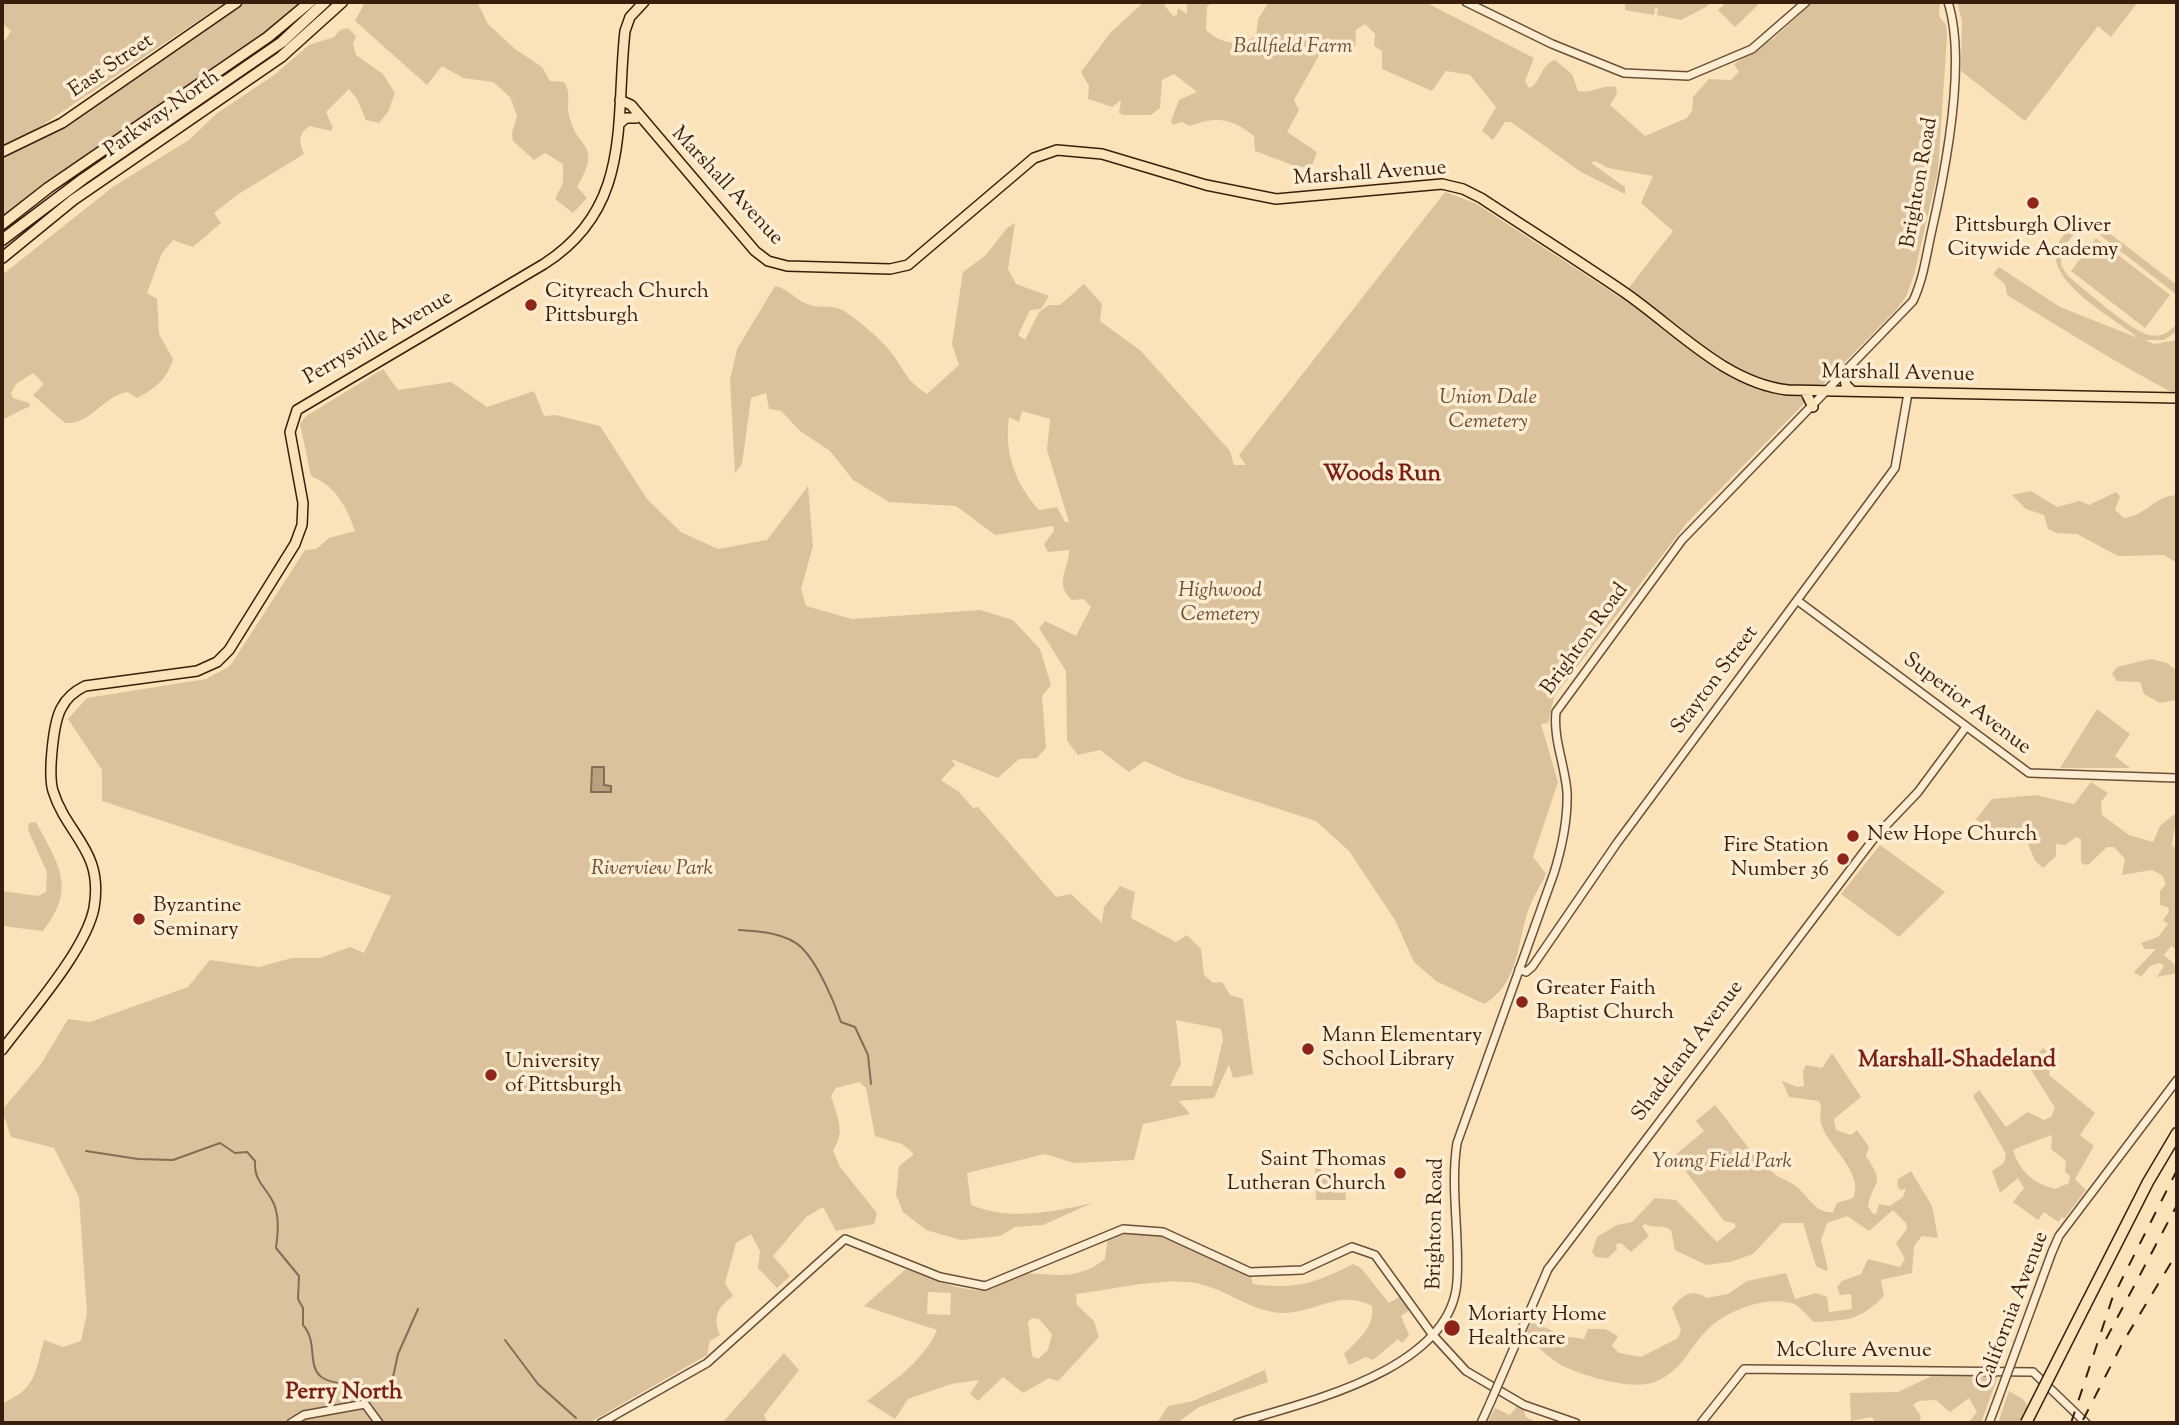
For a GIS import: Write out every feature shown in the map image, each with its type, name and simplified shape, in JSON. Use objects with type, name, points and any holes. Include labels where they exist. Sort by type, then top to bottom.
[{"type":"highway","points":[[2,240],[83,179],[282,42],[325,2]]},
{"type":"highway","name":"Parkway North","points":[[2,258],[73,200],[281,57],[342,2]]},
{"type":"highway","name":"Parkway North","points":[[2,224],[48,188],[268,37],[308,3]]},
{"type":"highway","points":[[2034,1423],[2148,1182],[2177,1133]]},
{"type":"highway","points":[[2026,1423],[2177,1145]]},
{"type":"main road","name":"East Street","points":[[2,152],[62,122],[237,2]]},
{"type":"main road","name":"Perrysville Avenue","points":[[2,1051],[80,943],[94,908],[95,880],[89,855],[52,786],[57,722],[62,705],[74,692],[85,687],[197,671],[221,659],[300,531],[303,503],[289,432],[295,412],[567,248],[586,227],[606,194],[615,167],[626,26],[644,2]]},
{"type":"main road","name":"Marshall Avenue","points":[[620,100],[652,132]]},
{"type":"main road","name":"Marshall Avenue","points":[[620,100],[631,105],[755,251],[768,261],[787,266],[890,269],[908,265],[1034,158],[1051,151],[1109,155],[1206,185],[1276,198],[1428,184],[1457,187],[1481,198],[1615,286],[1734,373],[1771,387],[1804,391],[2177,398]]},
{"type":"main road","points":[[619,124],[626,118],[636,118]]},
{"type":"main road","points":[[1844,374],[1846,385],[1852,391]]},
{"type":"main road","points":[[1804,391],[1813,407]]},
{"type":"street","points":[[1466,2],[1552,44],[1624,73],[1688,76],[1752,49],[1806,2]]},
{"type":"street","name":"Brighton Road","points":[[1237,1423],[1376,1376],[1406,1357],[1432,1334],[1449,1311],[1457,1284],[1454,1189],[1457,1143],[1555,873],[1565,829],[1567,792],[1554,723],[1561,701],[1682,540],[1908,308],[1922,277],[1949,142],[1955,32],[1948,2]]},
{"type":"street","name":"Stayton Street","points":[[1519,969],[1526,972],[1532,967],[1600,866],[1897,465],[1908,393]]},
{"type":"street","name":"Superior Avenue","points":[[1798,601],[2029,773],[2177,778]]},
{"type":"street","name":"Shadeland Avenue","points":[[1480,1423],[1548,1269],[1875,837],[1918,792],[1966,727]]},
{"type":"street","name":"California Avenue","points":[[1989,1423],[2059,1236],[2177,1080]]},
{"type":"street","points":[[601,1423],[707,1363],[848,1239],[940,1278],[985,1286],[1123,1229],[1160,1231],[1250,1272],[1302,1270],[1352,1247],[1375,1255],[1432,1334],[1466,1371],[1524,1405],[1576,1423]]},
{"type":"street","name":"McClure Avenue","points":[[1701,1423],[1744,1369],[2033,1372],[2087,1423]]},
{"type":"street","points":[[291,1423],[304,1415],[365,1404],[379,1423]]},
{"type":"green space","points":[[2,2],[226,2],[23,138],[2,146],[2,45],[11,31],[2,23]]},
{"type":"green space","points":[[237,2],[309,2],[2,224],[2,152],[30,140]]},
{"type":"green space","points":[[365,2],[477,2],[488,24],[515,49],[542,67],[550,81],[564,82],[568,90],[568,110],[572,126],[588,154],[585,172],[577,187],[587,198],[573,213],[555,199],[563,183],[563,164],[545,153],[534,160],[513,141],[512,133],[517,116],[510,97],[493,82],[463,78],[442,66],[427,85],[355,21]]},
{"type":"green space","points":[[1144,2],[1162,2],[1173,16],[1177,15],[1178,8],[1187,14],[1187,3],[1212,2],[1207,7],[1206,30],[1224,41],[1236,43],[1256,36],[1258,19],[1269,2],[1425,2],[1534,58],[1525,81],[1529,88],[1536,83],[1546,66],[1555,60],[1572,74],[1578,91],[1616,87],[1617,94],[1610,105],[1645,136],[1687,118],[1692,111],[1693,97],[1709,79],[1731,80],[1739,72],[1734,64],[1774,38],[1813,2],[1940,2],[1939,16],[1946,25],[1947,37],[1938,171],[1914,275],[1906,297],[1686,524],[1554,697],[1548,723],[1541,724],[1558,782],[1533,857],[1546,874],[1529,909],[1509,976],[1495,996],[1484,1004],[1436,981],[1414,962],[1395,920],[1349,851],[1316,821],[1183,778],[1144,761],[1129,772],[1100,750],[1078,755],[1067,741],[1066,671],[1039,628],[1045,621],[1076,636],[1091,607],[1084,599],[1072,600],[1066,594],[1063,582],[1069,550],[1048,552],[1044,544],[1054,531],[1053,526],[995,535],[956,506],[889,502],[853,480],[830,451],[800,431],[781,411],[769,409],[766,393],[751,398],[742,464],[735,473],[730,380],[737,349],[775,286],[785,289],[807,304],[844,311],[879,339],[912,382],[927,394],[959,365],[952,344],[963,272],[986,255],[1007,228],[1015,223],[1008,269],[1016,284],[1049,296],[1041,309],[1030,310],[1018,335],[1025,340],[1039,312],[1049,305],[1060,305],[1084,284],[1102,304],[1100,321],[1141,351],[1230,451],[1234,465],[1246,465],[1239,455],[1445,192],[1475,203],[1621,298],[1673,231],[1641,203],[1653,176],[1608,168],[1595,161],[1591,163],[1625,187],[1625,194],[1581,172],[1511,122],[1505,122],[1493,140],[1482,131],[1496,107],[1470,75],[1446,71],[1432,91],[1382,69],[1382,51],[1374,46],[1375,34],[1365,24],[1356,30],[1355,53],[1326,43],[1294,100],[1299,110],[1287,132],[1317,152],[1311,168],[1295,166],[1255,151],[1254,136],[1231,122],[1216,120],[1190,126],[1182,122],[1173,125],[1171,121],[1179,100],[1197,92],[1174,74],[1162,80],[1160,108],[1151,115],[1119,113],[1121,100],[1112,107],[1088,99],[1089,86],[1081,72],[1111,32]],"holes":[[[1022,411],[1050,419],[1047,450],[1069,522],[1065,522],[1057,507],[1039,510],[1023,489],[1010,455],[1009,417],[1019,422]]]},
{"type":"green space","points":[[1625,2],[1709,2],[1708,6],[1681,20],[1657,15],[1658,8],[1655,7],[1654,15],[1625,10]]},
{"type":"green space","points":[[1727,2],[1761,2],[1735,27],[1718,10]]},
{"type":"green space","points":[[1957,2],[2138,2],[2111,37],[2098,26],[2025,121],[1961,71],[1962,21]]},
{"type":"green space","points":[[348,28],[356,36],[353,44],[356,55],[383,74],[395,93],[388,112],[379,123],[366,120],[357,99],[349,89],[326,112],[333,128],[331,131],[309,126],[300,138],[304,154],[237,195],[214,213],[221,223],[193,247],[173,240],[162,253],[147,293],[157,299],[159,334],[173,359],[160,382],[137,398],[127,392],[111,399],[82,420],[65,423],[33,395],[44,384],[33,373],[16,384],[11,393],[13,398],[29,403],[30,406],[2,420],[2,275],[114,186],[189,140],[216,114],[274,75],[309,45],[334,37],[340,30]]},
{"type":"green space","points":[[2091,219],[2177,285],[2177,295],[2096,232],[2075,233],[2062,249],[2061,265],[2068,276],[2131,326],[2157,336],[2168,332],[2177,323],[2177,331],[2164,340],[2145,340],[2154,344],[2177,340],[2177,395],[2007,295],[2005,284],[1993,274],[1999,267],[2060,307],[2138,338],[2081,296],[2059,269],[2056,254],[2060,240],[2072,229],[2088,225]]},
{"type":"green space","points":[[2096,238],[2170,295],[2145,328],[2071,271]]},
{"type":"green space","name":"Riverview Park","points":[[383,369],[398,390],[451,382],[487,407],[534,391],[544,416],[556,415],[600,426],[647,499],[681,532],[718,549],[767,540],[808,486],[813,546],[801,589],[806,606],[852,619],[980,610],[1013,620],[1040,649],[1051,685],[1042,696],[1046,748],[1037,758],[1019,759],[998,778],[951,759],[955,765],[941,780],[959,792],[973,808],[978,807],[1056,897],[1071,894],[1102,923],[1104,907],[1120,886],[1135,892],[1131,918],[1176,942],[1187,935],[1201,949],[1204,975],[1213,983],[1222,982],[1230,995],[1243,999],[1253,1074],[1233,1078],[1229,1064],[1214,1098],[1179,1101],[1190,1114],[1143,1124],[1134,1160],[1074,1163],[1045,1154],[967,1173],[971,1205],[986,1210],[1016,1214],[1092,1203],[1043,1225],[1015,1227],[1000,1236],[961,1240],[926,1230],[903,1212],[896,1195],[899,1166],[914,1154],[902,1144],[875,1136],[866,1088],[859,1082],[836,1088],[831,1096],[840,1130],[833,1150],[840,1167],[877,1213],[874,1224],[836,1231],[823,1207],[806,1217],[773,1256],[790,1276],[777,1288],[758,1268],[760,1251],[751,1234],[736,1243],[725,1283],[733,1296],[718,1313],[720,1335],[710,1341],[707,1355],[589,1423],[2,1423],[2,1403],[28,1386],[36,1371],[44,1340],[63,1347],[81,1341],[87,1313],[79,1197],[54,1148],[11,1137],[2,1110],[41,1064],[68,1019],[90,1022],[188,987],[210,960],[259,967],[292,958],[320,958],[350,947],[364,953],[391,896],[102,801],[102,770],[68,719],[87,698],[206,679],[230,666],[305,550],[316,549],[329,538],[355,531],[348,513],[334,491],[311,476],[300,424],[306,416]],"holes":[[[1176,1020],[1221,1029],[1223,1040],[1212,1086],[1170,1086],[1181,1064]]]},
{"type":"green space","points":[[2031,491],[2057,507],[2080,501],[2089,505],[2116,492],[2120,496],[2115,510],[2124,518],[2176,495],[2177,563],[2164,555],[2118,556],[2077,534],[2056,533],[2048,529],[2044,515],[2026,509],[2012,495]]},
{"type":"green space","points":[[2151,659],[2167,663],[2177,671],[2177,700],[2160,703],[2144,694],[2140,682],[2117,681],[2112,674],[2117,667]]},
{"type":"green space","points":[[2097,709],[2130,734],[2115,756],[2130,768],[2060,768]]},
{"type":"green space","points":[[2091,782],[2108,793],[2101,802],[2102,815],[2129,835],[2153,842],[2160,826],[2177,812],[2172,845],[2177,850],[2177,950],[2171,946],[2164,955],[2174,964],[2177,973],[2157,977],[2164,966],[2160,963],[2150,966],[2141,977],[2134,972],[2156,949],[2145,949],[2141,943],[2158,937],[2168,924],[2163,920],[2169,912],[2168,907],[2160,905],[2160,891],[2166,884],[2162,875],[2152,870],[2122,875],[2125,859],[2114,847],[2107,847],[2089,864],[2084,865],[2081,862],[2081,839],[2076,837],[2065,845],[2056,844],[2056,856],[2043,868],[2035,861],[2025,837],[2012,836],[2003,845],[1976,819],[1992,799],[2036,795],[2074,804]]},
{"type":"green space","points":[[36,822],[52,851],[61,876],[59,902],[43,931],[2,926],[2,891],[38,896],[46,892],[47,872],[28,830],[29,823]]},
{"type":"green space","points":[[1880,845],[1945,892],[1899,937],[1841,894]]},
{"type":"green space","points":[[2043,1048],[2052,1055],[2049,1075],[2095,1113],[2080,1135],[2094,1146],[2075,1179],[2086,1190],[2064,1219],[2062,1217],[2058,1222],[2044,1212],[2038,1220],[2013,1202],[2024,1188],[2018,1178],[2000,1193],[1992,1171],[2004,1163],[2006,1154],[1973,1096],[1979,1090],[2006,1127],[2028,1112],[2044,1120],[2051,1117],[2055,1108],[2028,1065]],"holes":[[[2052,1135],[2051,1149],[2066,1161],[2065,1172],[2070,1176],[2069,1183],[2055,1189],[2028,1176],[2019,1165],[2013,1150]]]},
{"type":"green space","name":"Young Field Park","points":[[1832,1053],[1861,1097],[1834,1119],[1836,1130],[1851,1135],[1857,1130],[1869,1147],[1866,1156],[1877,1178],[1868,1206],[1872,1213],[1876,1214],[1879,1204],[1890,1206],[1903,1197],[1906,1189],[1900,1190],[1898,1179],[1911,1171],[1932,1206],[1938,1238],[1922,1236],[1914,1246],[1912,1273],[1881,1280],[1884,1296],[1852,1318],[1814,1322],[1797,1305],[1772,1301],[1737,1310],[1709,1328],[1673,1371],[1648,1384],[1623,1384],[1572,1370],[1553,1360],[1525,1336],[1532,1321],[1563,1336],[1584,1339],[1588,1329],[1605,1329],[1618,1336],[1612,1346],[1619,1353],[1641,1357],[1678,1338],[1681,1330],[1672,1308],[1688,1294],[1707,1298],[1728,1294],[1747,1281],[1786,1273],[1795,1299],[1816,1293],[1827,1297],[1829,1312],[1852,1309],[1851,1294],[1840,1295],[1837,1287],[1842,1281],[1861,1274],[1868,1259],[1900,1267],[1905,1259],[1896,1243],[1907,1229],[1906,1223],[1893,1210],[1869,1231],[1847,1216],[1827,1223],[1821,1240],[1828,1269],[1826,1271],[1816,1266],[1803,1223],[1782,1223],[1753,1254],[1730,1262],[1706,1265],[1675,1250],[1671,1230],[1645,1224],[1642,1226],[1649,1236],[1631,1252],[1621,1243],[1616,1244],[1617,1249],[1608,1258],[1596,1257],[1592,1252],[1597,1237],[1617,1225],[1632,1222],[1655,1198],[1676,1200],[1717,1242],[1736,1227],[1734,1223],[1724,1221],[1674,1156],[1704,1131],[1696,1121],[1715,1105],[1759,1159],[1776,1175],[1797,1187],[1822,1211],[1833,1212],[1837,1203],[1853,1198],[1854,1179],[1825,1132],[1821,1123],[1819,1101],[1789,1097],[1782,1081],[1797,1087],[1804,1086],[1803,1071],[1806,1065],[1822,1068]]},
{"type":"green space","points":[[1315,1167],[1345,1180],[1346,1200],[1316,1200]]},
{"type":"green space","points":[[1118,1229],[1157,1230],[1250,1272],[1253,1284],[1268,1286],[1305,1283],[1353,1264],[1361,1268],[1389,1303],[1404,1294],[1414,1307],[1401,1316],[1409,1335],[1402,1343],[1398,1339],[1373,1360],[1366,1357],[1349,1365],[1344,1354],[1364,1333],[1371,1321],[1372,1306],[1360,1301],[1339,1300],[1284,1313],[1263,1310],[1214,1288],[1190,1282],[1141,1284],[1076,1294],[1077,1305],[1094,1321],[1099,1337],[1058,1381],[1049,1378],[1023,1393],[1003,1377],[978,1401],[970,1394],[979,1380],[951,1384],[908,1399],[895,1419],[867,1401],[916,1361],[937,1330],[864,1306],[906,1269],[970,1290],[989,1289],[1023,1273],[1068,1275],[1095,1266],[1105,1259],[1108,1234]],"holes":[[[928,1292],[951,1293],[950,1315],[927,1314]],[[1032,1318],[1039,1319],[1052,1334],[1048,1350],[1038,1359],[1032,1356],[1028,1322]]]},
{"type":"green space","points":[[784,1353],[799,1370],[764,1415],[767,1422],[722,1423]]},
{"type":"green space","points":[[1265,1370],[1268,1382],[1199,1407],[1177,1423],[1157,1423],[1168,1406],[1193,1401]]},
{"type":"green space","points":[[1936,1374],[1998,1376],[1981,1423],[1968,1423],[1977,1412],[1969,1398],[1950,1412],[1936,1400],[1918,1401],[1913,1405],[1921,1416],[1919,1423],[1876,1423],[1872,1417],[1851,1421],[1850,1393],[1898,1392]]},
{"type":"green space","points":[[2009,1391],[2023,1399],[2029,1408],[2022,1423],[1998,1423]]},
{"type":"green space","points":[[1517,1406],[1523,1408],[1526,1417],[1538,1423],[1487,1423],[1495,1408],[1510,1415]]},
{"type":"shaded area","points":[[592,767],[604,767],[604,785],[611,786],[611,792],[591,792]]},
{"type":"waterway","points":[[739,930],[781,936],[802,948],[825,983],[841,1022],[855,1027],[868,1055],[871,1084]]},
{"type":"waterway","points":[[86,1151],[138,1159],[173,1160],[220,1143],[235,1153],[247,1152],[255,1161],[258,1178],[275,1205],[278,1224],[276,1248],[299,1276],[298,1299],[303,1308],[303,1325],[309,1335],[318,1373],[339,1383],[361,1383],[371,1392]]},
{"type":"waterway","points":[[390,1391],[398,1354],[418,1309]]},
{"type":"waterway","points":[[505,1340],[538,1384],[576,1418]]},
{"type":"railway","points":[[2071,1423],[2112,1299],[2177,1170]]},
{"type":"railway","points":[[2106,1339],[2177,1205]]},
{"type":"railway","points":[[2083,1420],[2123,1342],[2177,1253]]},
{"type":"place","name":"Pittsburgh Oliver Citywide Academy","points":[[2033,203]]},
{"type":"place","name":"Cityreach Church Pittsburgh","points":[[531,305]]},
{"type":"place","name":"New Hope Church","points":[[1853,836]]},
{"type":"place","name":"Fire Station Number 36","points":[[1843,859]]},
{"type":"place","name":"Byzantine Seminary","points":[[139,919]]},
{"type":"place","name":"Greater Faith Baptist Church","points":[[1522,1002]]},
{"type":"place","name":"Mann Elementary School Library","points":[[1308,1049]]},
{"type":"place","name":"University of Pittsburgh","points":[[491,1075]]},
{"type":"place","name":"Saint Thomas Lutheran Church","points":[[1400,1173]]},
{"type":"place","name":"Moriarty Home Healthcare","points":[[1452,1328]]},
{"type":"district","name":"Woods Run","points":[[1382,476]]},
{"type":"district","name":"Marshall-Shadeland","points":[[1957,1062]]},
{"type":"district","name":"Perry North","points":[[344,1394]]},
{"type":"park label","name":"Ballfield Farm","points":[[1293,48]]},
{"type":"park label","name":"Union Dale Cemetery","points":[[1488,411]]},
{"type":"park label","name":"Highwood Cemetery","points":[[1220,604]]}]
